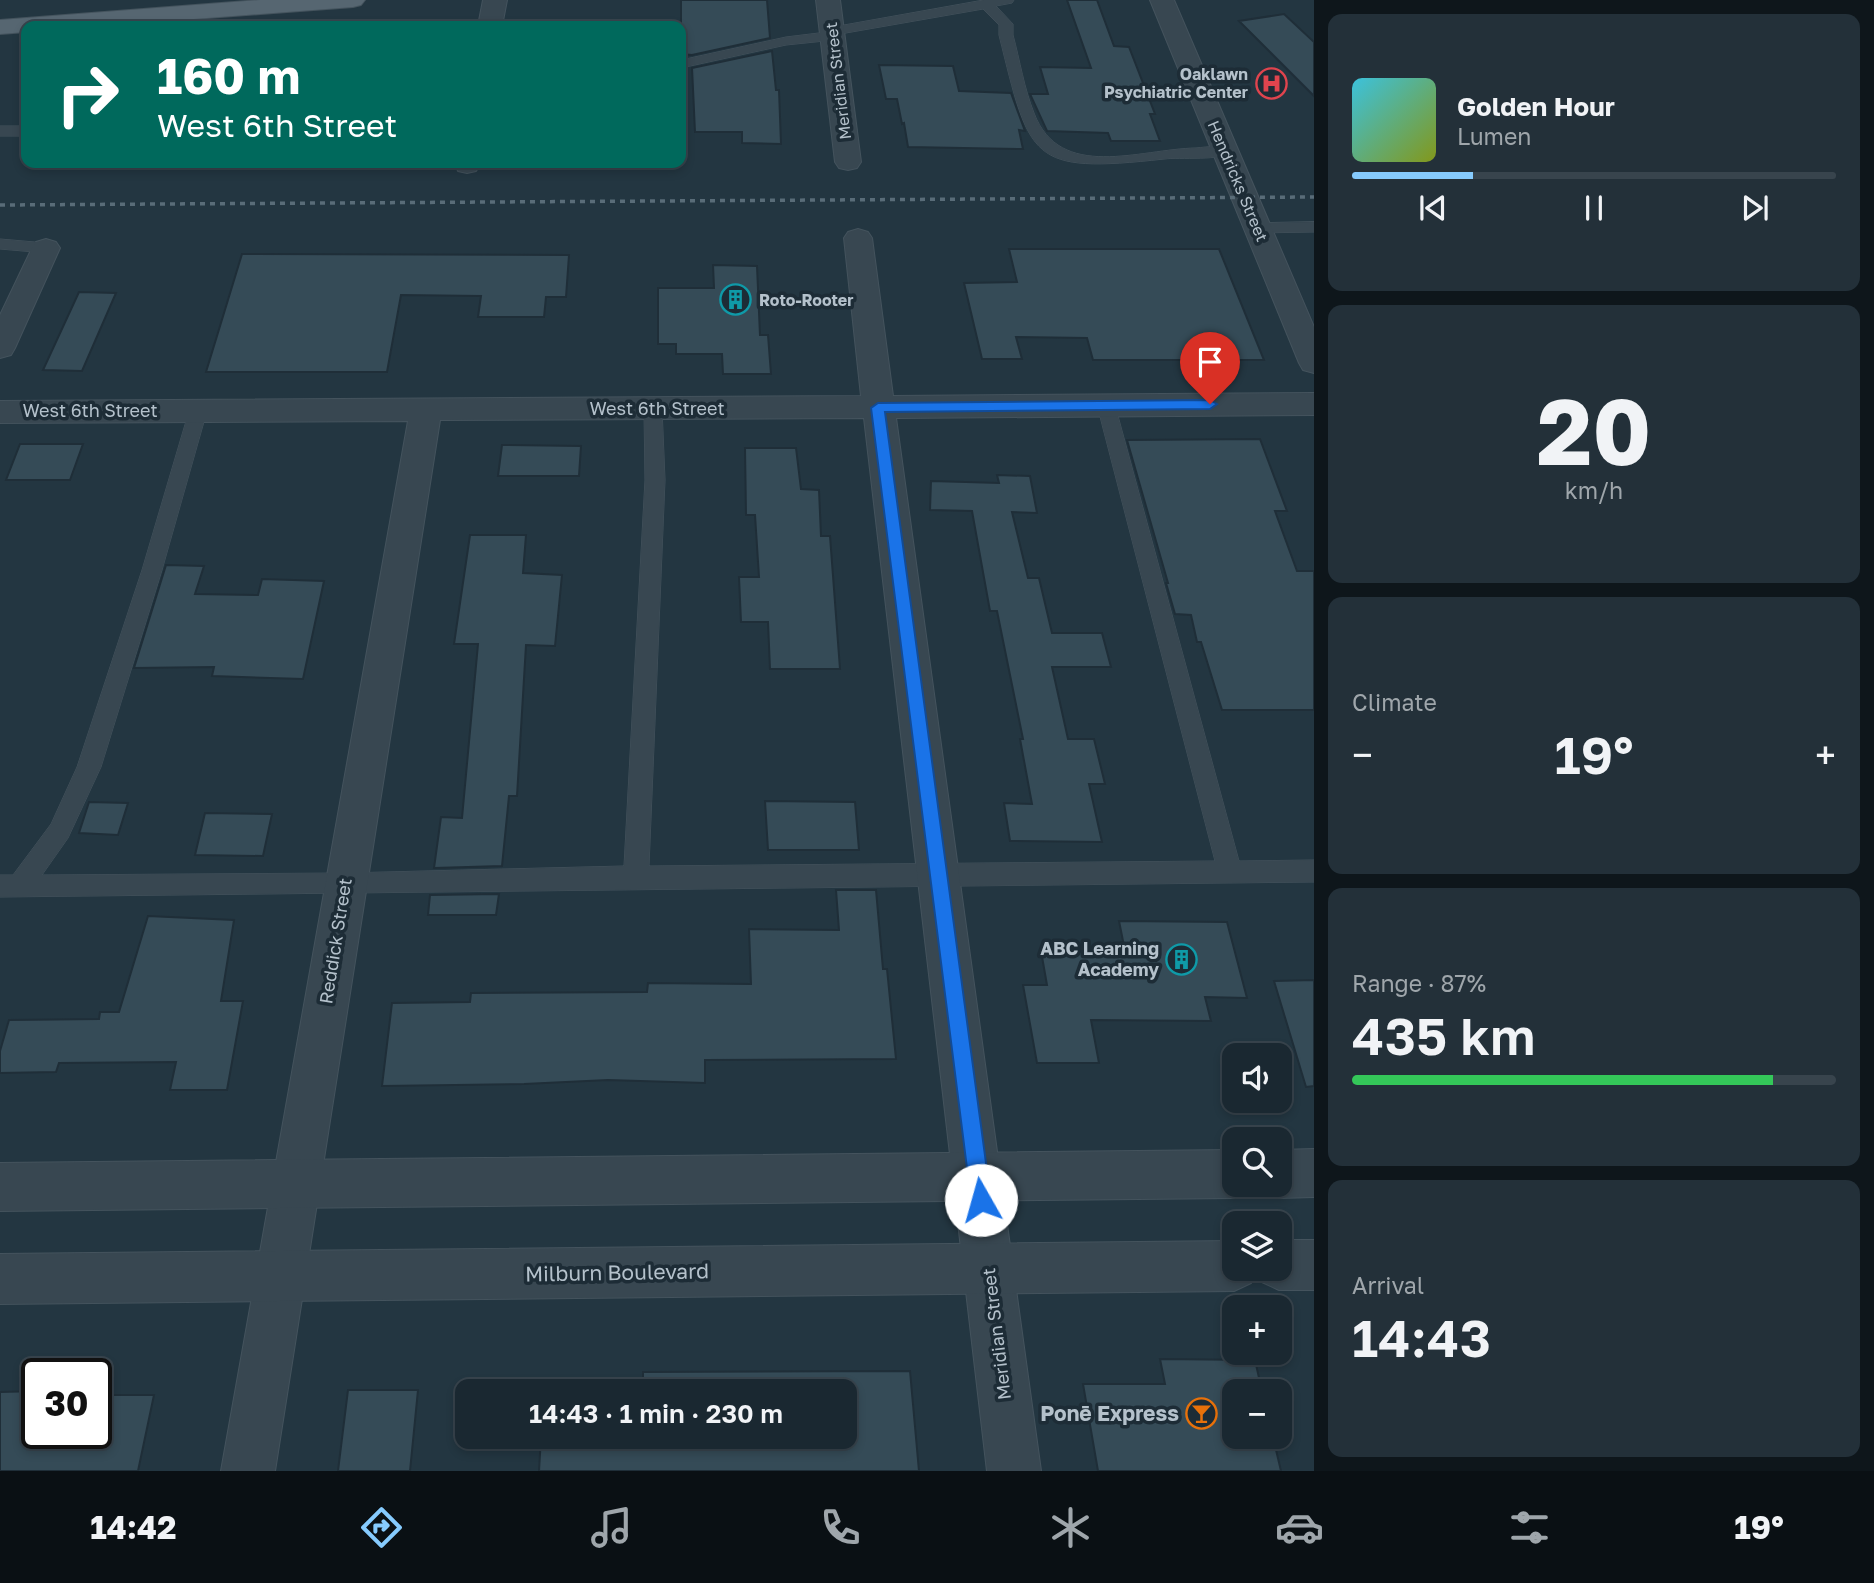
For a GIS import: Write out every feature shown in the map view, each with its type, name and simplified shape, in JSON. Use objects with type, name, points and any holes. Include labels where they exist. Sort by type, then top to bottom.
[{"type":"main road","points":[[150,21],[353,0]]},
{"type":"main road","points":[[0,27],[21,26]]},
{"type":"street","points":[[491,21],[495,0]]},
{"type":"street","name":"Meridian Street","points":[[828,0],[848,162]]},
{"type":"street","name":"Hendricks Street","points":[[1162,0],[1314,363]]},
{"type":"street","name":"Meridian Street","points":[[858,238],[937,874],[979,1177],[1014,1471]]},
{"type":"street","points":[[0,348],[46,248]]},
{"type":"street","name":"West 6th Street","points":[[0,412],[1314,404]]},
{"type":"street","name":"Reddick Street","points":[[248,1471],[426,410]]},
{"type":"street","points":[[1292,1174],[1314,1173]]},
{"type":"street","points":[[0,1187],[1222,1174]]},
{"type":"street","points":[[1292,1265],[1314,1265]]},
{"type":"street","name":"Milburn Boulevard","points":[[0,1279],[1222,1266]]},
{"type":"lane","points":[[686,63],[786,41],[1007,0]]},
{"type":"lane","points":[[986,4],[1006,24],[1006,35],[1030,122],[1040,140],[1051,150],[1081,160],[1109,161],[1166,154],[1224,152]]},
{"type":"lane","points":[[0,131],[21,131]]},
{"type":"lane","points":[[1257,228],[1314,227]]},
{"type":"lane","points":[[0,244],[46,248]]},
{"type":"lane","points":[[1106,405],[1230,872]]},
{"type":"lane","points":[[636,877],[655,480],[653,409]]},
{"type":"lane","points":[[9,886],[60,831],[89,767],[152,570],[198,411]]},
{"type":"lane","points":[[9,886],[1314,871]]},
{"type":"building","points":[[681,0],[767,0],[770,38],[686,54],[686,21],[681,21]]},
{"type":"building","points":[[1067,0],[1097,0],[1114,46],[1129,47],[1155,114],[1150,114],[1160,141],[1111,141],[1108,133],[1047,131],[1030,94],[1048,94],[1040,67],[1091,68]]},
{"type":"building","points":[[1284,14],[1314,42],[1314,96],[1239,21]]},
{"type":"building","points":[[772,51],[776,90],[779,90],[781,144],[742,143],[742,132],[695,132],[692,68]]},
{"type":"building","points":[[879,65],[953,66],[959,91],[1011,93],[1025,131],[1019,130],[1023,149],[908,147],[897,99],[886,99]]},
{"type":"building","points":[[1009,249],[1219,249],[1264,360],[1093,360],[1087,338],[1016,337],[1022,359],[982,359],[964,283],[1017,282]]},
{"type":"building","points":[[242,254],[569,255],[566,297],[546,297],[544,317],[478,317],[481,296],[401,295],[387,372],[206,372]]},
{"type":"building","points":[[713,265],[757,266],[760,335],[768,335],[771,374],[723,374],[722,354],[676,354],[676,344],[658,344],[658,288],[714,288]]},
{"type":"building","points":[[79,292],[116,293],[82,371],[43,370]]},
{"type":"building","points":[[1260,439],[1287,511],[1275,511],[1297,571],[1314,571],[1314,710],[1222,710],[1201,642],[1197,642],[1191,615],[1175,614],[1127,440]]},
{"type":"building","points":[[20,444],[83,444],[70,480],[6,480]]},
{"type":"building","points":[[502,445],[581,446],[579,476],[498,476]]},
{"type":"building","points":[[745,448],[796,448],[801,489],[819,490],[821,536],[830,536],[840,669],[770,669],[768,622],[741,622],[739,577],[759,577],[755,515],[746,515]]},
{"type":"building","points":[[997,475],[1030,476],[1037,513],[1012,512],[1028,578],[1039,578],[1052,633],[1102,633],[1111,667],[1052,667],[1068,739],[1094,739],[1105,784],[1089,784],[1102,842],[1010,841],[1004,803],[1032,804],[1020,739],[1023,739],[997,611],[990,611],[972,511],[930,510],[931,481],[999,483]]},
{"type":"building","points":[[470,535],[526,535],[523,573],[562,575],[555,646],[526,645],[517,796],[509,796],[502,866],[434,868],[441,817],[462,818],[478,644],[454,644]]},
{"type":"building","points":[[166,565],[204,566],[195,594],[258,595],[262,579],[324,581],[303,679],[212,676],[214,667],[134,668]]},
{"type":"building","points":[[765,801],[855,802],[859,850],[768,850]]},
{"type":"building","points":[[89,802],[128,803],[118,835],[79,833]]},
{"type":"building","points":[[205,813],[272,814],[263,856],[195,855]]},
{"type":"building","points":[[836,890],[876,890],[883,969],[887,969],[896,1059],[705,1060],[705,1083],[608,1080],[382,1086],[392,1003],[470,1002],[471,993],[647,992],[648,983],[751,984],[749,929],[839,930]]},
{"type":"building","points":[[499,894],[496,915],[428,915],[430,895]]},
{"type":"building","points":[[148,916],[234,920],[221,1001],[243,1001],[227,1090],[170,1090],[176,1062],[59,1063],[56,1072],[0,1073],[0,1051],[9,1020],[99,1019],[100,1012],[119,1012]]},
{"type":"building","points":[[1119,921],[1227,922],[1247,998],[1205,997],[1211,1021],[1091,1020],[1099,1063],[1037,1063],[1023,985],[1047,985],[1041,951],[1125,951]]},
{"type":"building","points":[[1314,980],[1314,1086],[1306,1087],[1274,981]]},
{"type":"building","points":[[1160,1359],[1222,1360],[1222,1365],[1256,1365],[1259,1379],[1222,1379],[1222,1449],[1276,1449],[1281,1471],[1098,1471],[1083,1384],[1165,1384]]},
{"type":"building","points":[[910,1371],[919,1471],[539,1471],[540,1449],[857,1449],[857,1379],[643,1379],[643,1372]]},
{"type":"building","points":[[348,1390],[418,1390],[410,1471],[338,1471]]},
{"type":"building","points":[[21,1391],[21,1449],[112,1449],[112,1395],[154,1395],[138,1471],[0,1471],[0,1392]]},
{"type":"railway","points":[[0,205],[1314,197]]},
{"type":"place","name":"Oaklawn Psychiatric Center","points":[[1271,83]]},
{"type":"place","name":"Roto-Rooter","points":[[736,300]]},
{"type":"place","name":"ABC Learning Academy","points":[[1182,959]]},
{"type":"place","name":"Ponē Express","points":[[1202,1414]]},
{"type":"route","points":[[981,1200],[878,408],[1210,404]]}]
